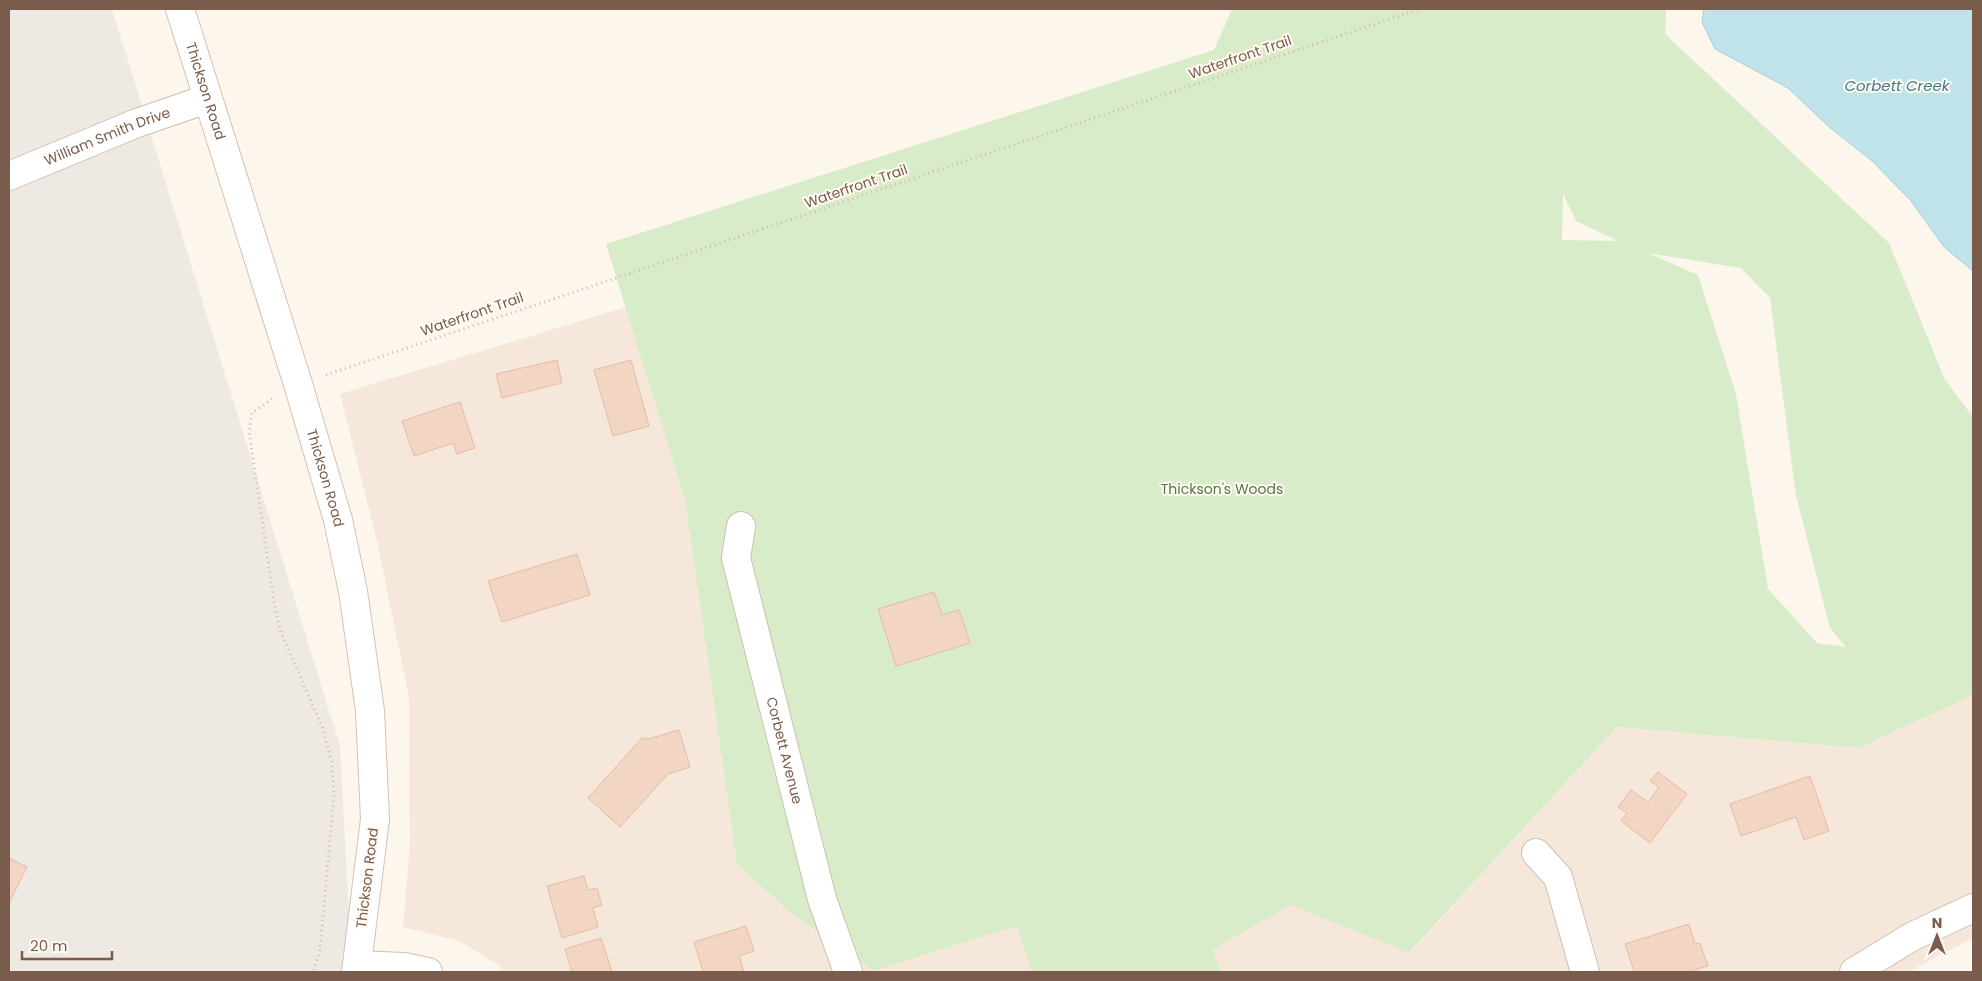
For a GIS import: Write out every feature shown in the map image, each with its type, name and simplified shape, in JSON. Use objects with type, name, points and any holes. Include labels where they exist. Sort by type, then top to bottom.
[{"type":"street","name":"Thickson Road","points":[[180,9],[298,384],[338,520],[350,573],[370,710],[374,819],[357,968],[404,967],[428,972]]},
{"type":"street","name":"William Smith Drive","points":[[9,176],[137,123],[207,99]]},
{"type":"street","name":"Corbett Avenue","points":[[741,526],[736,558],[822,899],[848,972]]},
{"type":"street","points":[[1536,854],[1558,877],[1585,972]]},
{"type":"street","points":[[1854,972],[1913,936],[1973,908]]},
{"type":"path","name":"Waterfront Trail","points":[[313,972],[320,949],[327,873],[334,794],[332,763],[322,727],[280,630],[274,602],[249,431],[252,413],[298,384],[1420,9]]},
{"type":"shaded area","points":[[9,9],[112,9],[340,746],[352,972],[9,972]]},
{"type":"shaded area","points":[[626,307],[685,500],[737,865],[791,913],[873,971],[1017,926],[1032,972],[502,972],[500,966],[459,941],[403,927],[410,844],[409,698],[378,545],[340,394]]},
{"type":"shaded area","points":[[1973,695],[1973,938],[1908,972],[1221,972],[1211,950],[1291,905],[1410,953],[1617,727],[1859,748]]},
{"type":"green space","name":"Thickson's Woods","points":[[1232,9],[1666,9],[1665,34],[1889,243],[1945,380],[1973,417],[1973,695],[1859,748],[1617,727],[1409,953],[1291,905],[1212,950],[1221,972],[1032,972],[1017,926],[873,971],[791,913],[737,865],[685,500],[606,244],[1214,50]],"holes":[[[1563,194],[1576,221],[1618,241],[1562,240]],[[1648,253],[1741,268],[1770,298],[1796,496],[1830,628],[1846,647],[1817,643],[1768,589],[1736,394],[1698,275]]]},
{"type":"water","name":"Corbett Creek","points":[[1704,9],[1973,9],[1973,271],[1944,247],[1911,201],[1872,161],[1828,126],[1788,88],[1715,49],[1702,22]]},
{"type":"building","points":[[557,360],[562,383],[502,398],[496,374]]},
{"type":"building","points":[[631,360],[649,426],[613,436],[594,370]]},
{"type":"building","points":[[460,402],[475,448],[457,454],[453,443],[414,456],[402,421]]},
{"type":"building","points":[[577,554],[590,595],[502,622],[488,581]]},
{"type":"building","points":[[934,592],[942,615],[959,610],[970,643],[896,666],[878,609]]},
{"type":"building","points":[[679,730],[690,767],[668,774],[620,827],[588,798],[642,738],[648,739]]},
{"type":"building","points":[[1658,772],[1687,794],[1650,843],[1621,821],[1627,813],[1618,807],[1631,790],[1648,802],[1659,787],[1650,781]]},
{"type":"building","points":[[1810,776],[1829,831],[1804,840],[1796,817],[1741,836],[1730,804]]},
{"type":"building","points":[[9,858],[27,867],[9,903]]},
{"type":"building","points":[[584,876],[588,890],[597,888],[602,905],[593,908],[598,927],[562,938],[547,886]]},
{"type":"building","points":[[1689,924],[1695,944],[1700,943],[1708,966],[1687,972],[1634,972],[1625,944]]},
{"type":"building","points":[[746,926],[754,951],[739,956],[744,972],[703,972],[694,942]]},
{"type":"building","points":[[601,938],[612,972],[572,972],[565,949]]}]
